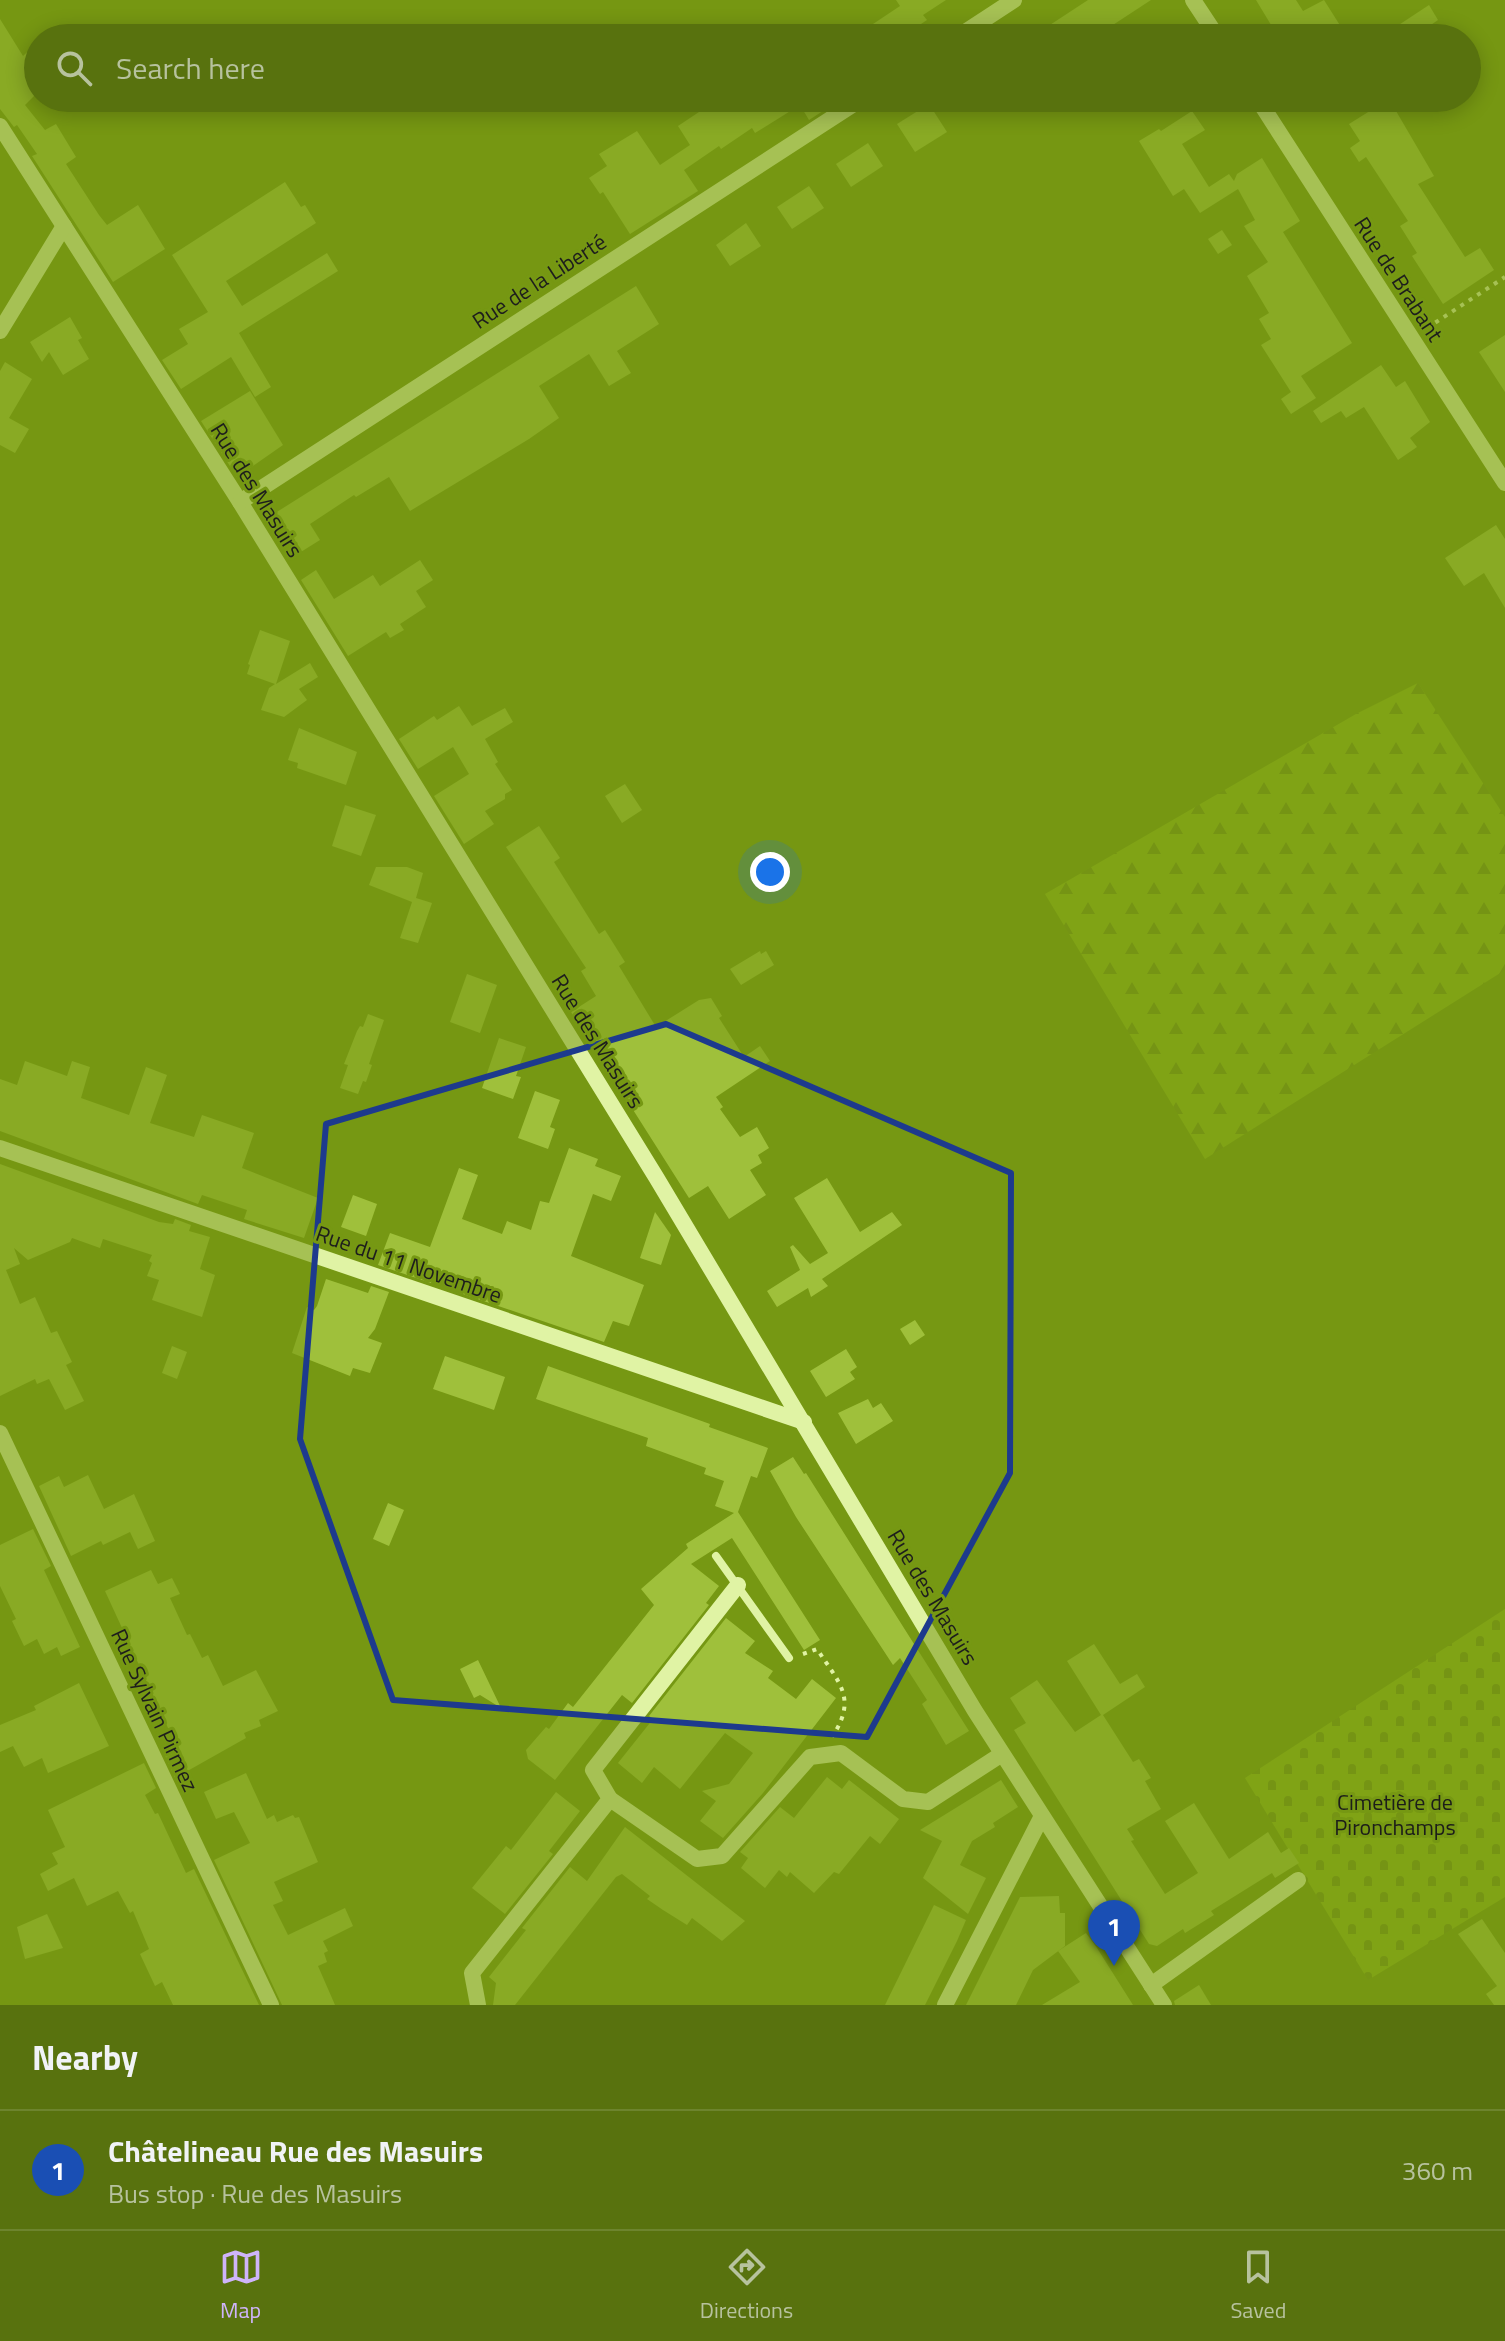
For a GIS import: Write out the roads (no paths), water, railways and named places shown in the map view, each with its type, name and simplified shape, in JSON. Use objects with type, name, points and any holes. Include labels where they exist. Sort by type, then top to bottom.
[{"type":"street","points":[[977,24],[1014,0]]},
{"type":"street","points":[[1193,0],[1209,24]]},
{"type":"street","name":"Rue de la Liberté","points":[[240,502],[841,112]]},
{"type":"street","name":"Rue de Brabant","points":[[1266,112],[1505,483]]},
{"type":"street","name":"Rue des Masuirs","points":[[0,126],[240,502],[804,1422],[1002,1754],[1164,2005]]},
{"type":"street","points":[[0,331],[64,226]]},
{"type":"street","name":"Rue du 11 Novembre","points":[[0,1148],[804,1422]]},
{"type":"street","name":"Rue Sylvain Pirmez","points":[[0,1433],[271,2005]]},
{"type":"street","points":[[738,1585],[593,1770],[610,1799],[697,1859],[722,1856],[810,1757],[841,1753],[903,1799],[928,1802],[1002,1754]]},
{"type":"street","points":[[478,2005],[472,1973],[610,1799]]},
{"type":"street","points":[[945,2005],[1042,1816]]},
{"type":"street","points":[[1151,1985],[1298,1880]]},
{"type":"lane","points":[[716,1556],[789,1658]]},
{"type":"place","name":"Châtelineau Rue des Masuirs","points":[[1114,1966]]},
{"type":"park label","name":"Cimetière de Pironchamps","points":[[1395,1814]]}]
